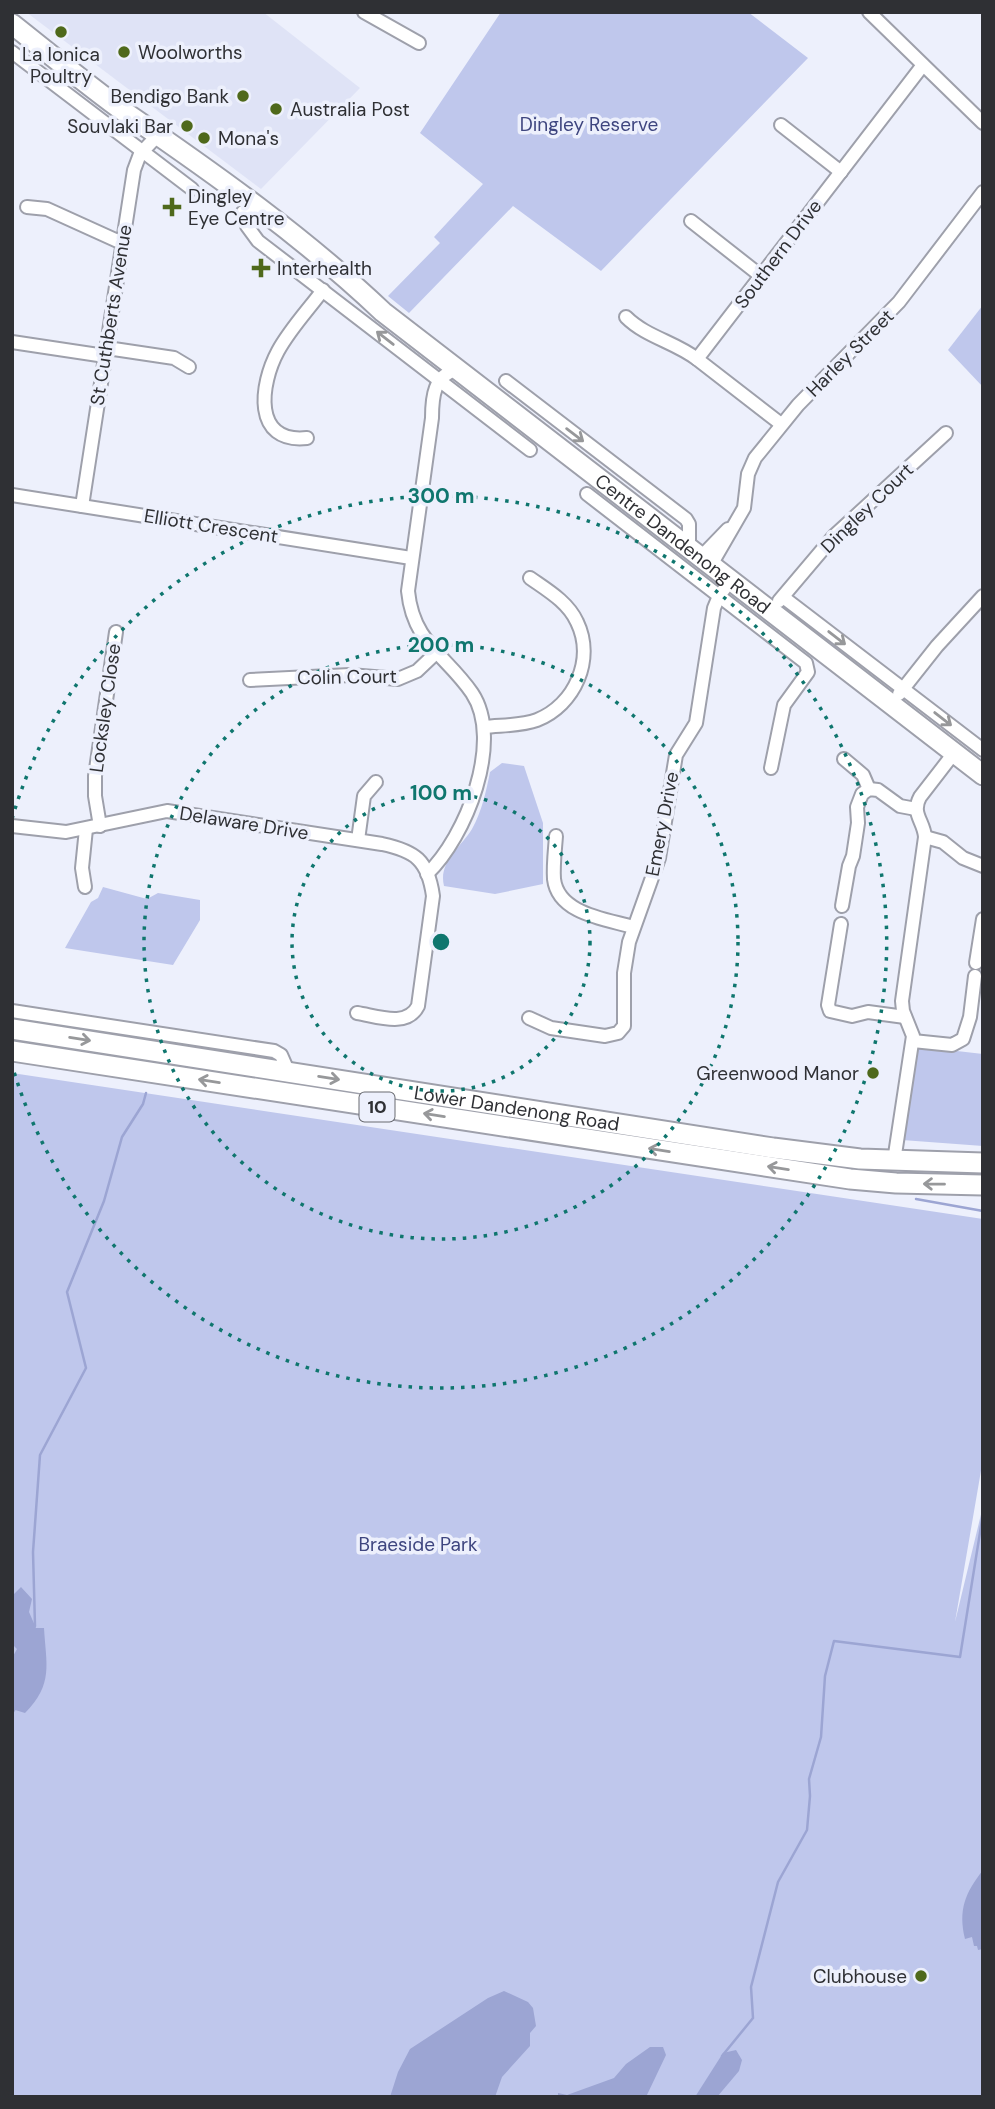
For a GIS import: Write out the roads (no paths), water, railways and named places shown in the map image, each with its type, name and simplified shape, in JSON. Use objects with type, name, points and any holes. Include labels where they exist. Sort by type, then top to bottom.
[{"type":"main road","name":"Centre Dandenong Road","points":[[12,24],[125,112],[152,141],[243,212],[345,289],[383,312]]},
{"type":"main road","name":"Centre Dandenong Road","points":[[152,141],[318,255],[383,312],[457,369],[515,401],[700,557],[725,588],[783,603],[897,696],[954,753],[983,775]]},
{"type":"main road","name":"Lower Dandenong Road","points":[[12,1029],[773,1148],[894,1161],[983,1163]]},
{"type":"main road","name":"Lower Dandenong Road","points":[[12,1051],[850,1179],[983,1185]]},
{"type":"street","points":[[364,12],[419,43]]},
{"type":"street","points":[[869,12],[983,123]]},
{"type":"street","name":"Centre Dandenong Road","points":[[12,52],[152,141],[192,189]]},
{"type":"street","name":"Southern Drive","points":[[697,359],[923,65]]},
{"type":"street","points":[[781,125],[841,172]]},
{"type":"street","name":"St Cuthberts Avenue","points":[[82,506],[134,170],[136,160],[152,141]]},
{"type":"street","name":"Harley Street","points":[[700,557],[736,522],[744,508],[751,465],[780,424],[899,302],[983,191]]},
{"type":"street","points":[[27,207],[47,209],[122,243]]},
{"type":"street","name":"Centre Dandenong Road","points":[[243,212],[251,233],[530,450]]},
{"type":"street","points":[[691,221],[761,276]]},
{"type":"street","points":[[307,438],[286,438],[274,431],[267,418],[265,396],[269,373],[277,353],[323,290]]},
{"type":"street","points":[[626,317],[639,329],[683,349],[780,424]]},
{"type":"street","points":[[12,342],[167,357],[189,367]]},
{"type":"street","points":[[357,1013],[402,1019],[410,1016],[416,1009],[433,906],[432,889],[424,870],[443,855],[464,824],[473,798],[484,727],[481,712],[470,691],[426,642],[411,612],[408,591],[433,395],[444,383],[446,372],[457,369]]},
{"type":"street","points":[[506,381],[515,401]]},
{"type":"street","name":"Dingley Court","points":[[783,603],[834,536],[946,433]]},
{"type":"street","name":"Centre Dandenong Road","points":[[587,494],[725,588],[806,663],[808,671],[785,705],[771,768]]},
{"type":"street","name":"Elliott Crescent","points":[[12,495],[411,558]]},
{"type":"street","points":[[484,727],[526,723],[548,715],[566,699],[582,669],[583,646],[577,622],[563,603],[530,578]]},
{"type":"street","name":"Emery Drive","points":[[529,1018],[551,1028],[605,1036],[618,1033],[625,1021],[624,973],[633,927],[659,859],[676,755],[696,723],[712,614],[725,588]]},
{"type":"street","points":[[897,696],[937,646],[983,596]]},
{"type":"street","name":"Locksley Close","points":[[100,825],[95,776],[116,632]]},
{"type":"street","name":"Colin Court","points":[[250,680],[349,675],[398,679],[417,671],[436,653]]},
{"type":"street","name":"Centre Dandenong Road","points":[[897,696],[983,750]]},
{"type":"street","points":[[894,1161],[913,1041],[912,1029],[905,1017],[902,994],[925,837],[916,809],[920,797],[954,753]]},
{"type":"street","points":[[844,759],[863,775],[869,789]]},
{"type":"street","points":[[358,840],[364,796],[376,782]]},
{"type":"street","points":[[842,906],[853,856],[858,803],[862,794],[869,789],[878,790],[900,806],[916,809]]},
{"type":"street","name":"Delaware Drive","points":[[12,827],[57,832],[86,829],[167,811],[393,846],[424,870]]},
{"type":"street","points":[[85,887],[82,867],[86,829]]},
{"type":"street","points":[[556,836],[554,881],[564,901],[577,910],[633,927]]},
{"type":"street","points":[[925,837],[943,842],[963,858],[983,866]]},
{"type":"street","points":[[913,1041],[952,1045],[963,1039],[970,1017],[983,919]]},
{"type":"street","points":[[841,924],[828,1005],[830,1012],[852,1016],[868,1012],[905,1017]]},
{"type":"street","points":[[12,1011],[278,1053],[288,1072]]},
{"type":"waterway","points":[[35,1626],[33,1552],[40,1455],[86,1368],[67,1292],[104,1201],[122,1137],[143,1104],[146,1093]]},
{"type":"waterway","points":[[916,1199],[983,1211]]},
{"type":"waterway","points":[[722,2056],[753,2018],[751,1987],[778,1882],[807,1830],[809,1779],[821,1737],[825,1676],[834,1641],[960,1657],[983,1514]]},
{"type":"waterway","points":[[12,1713],[16,1707]]},
{"type":"place","name":"La Ionica Poultry","points":[[61,32]]},
{"type":"place","name":"Woolworths","points":[[124,52]]},
{"type":"place","name":"Bendigo Bank","points":[[243,96]]},
{"type":"place","name":"Australia Post","points":[[276,109]]},
{"type":"place","name":"Souvlaki Bar","points":[[187,126]]},
{"type":"place","name":"Mona's","points":[[204,138]]},
{"type":"place","name":"Dingley Eye Centre","points":[[172,207]]},
{"type":"place","name":"Interhealth","points":[[261,268]]},
{"type":"place","name":"Greenwood Manor","points":[[873,1073]]},
{"type":"place","name":"Clubhouse","points":[[921,1976]]},
{"type":"park label","name":"Dingley Reserve","points":[[589,124]]},
{"type":"park label","name":"Braeside Park","points":[[418,1544]]}]
